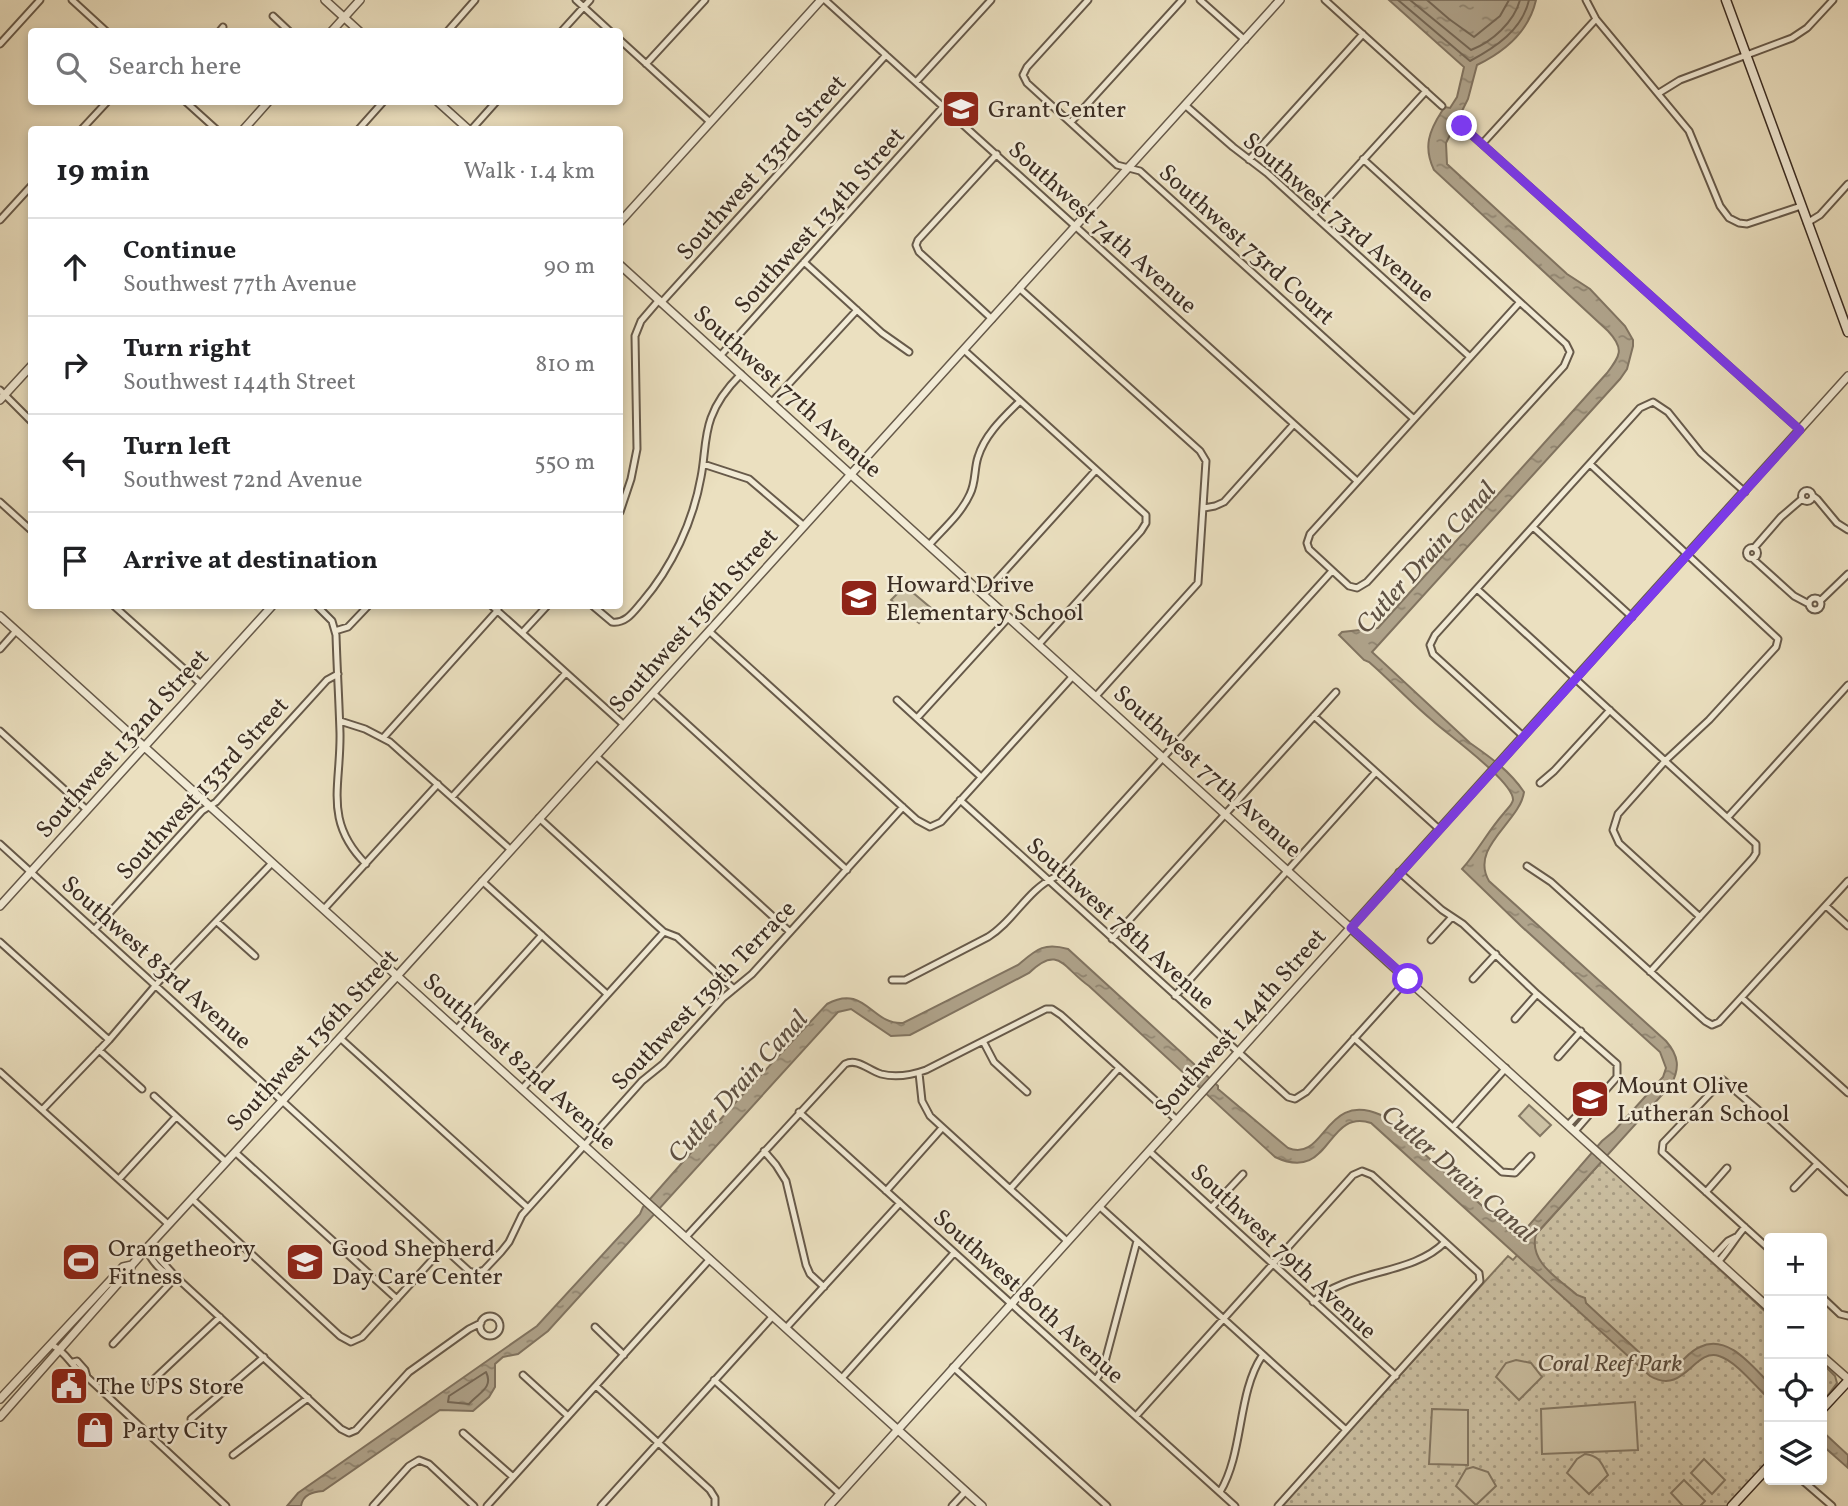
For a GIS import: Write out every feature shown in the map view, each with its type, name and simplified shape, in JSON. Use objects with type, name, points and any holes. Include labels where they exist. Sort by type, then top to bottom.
[{"type":"main road","points":[[1726,0],[1848,332]]},
{"type":"main road","points":[[1827,1403],[1848,1380]]},
{"type":"main road","points":[[1732,1506],[1764,1471]]},
{"type":"street","points":[[0,44],[40,0]]},
{"type":"street","points":[[72,0],[103,28]]},
{"type":"street","points":[[325,0],[356,28]]},
{"type":"street","points":[[334,28],[360,0]]},
{"type":"street","points":[[450,28],[475,0]]},
{"type":"street","points":[[576,0],[607,28]]},
{"type":"street","points":[[565,28],[590,0]]},
{"type":"street","points":[[646,64],[705,0]]},
{"type":"street","points":[[623,219],[823,0]]},
{"type":"street","name":"Southwest 74th Avenue","points":[[823,0],[1357,481]]},
{"type":"street","points":[[916,82],[991,0]]},
{"type":"street","name":"Southwest 73rd Court","points":[[1088,0],[1029,64],[1023,75],[1027,83],[1117,165],[1140,171],[1414,419]]},
{"type":"street","points":[[1071,122],[1182,0]]},
{"type":"street","points":[[1200,0],[1245,40]]},
{"type":"street","name":"Southwest 136th Street","points":[[0,1418],[130,1271],[146,1248],[397,976],[1280,0]]},
{"type":"street","points":[[1325,0],[1442,106]]},
{"type":"street","points":[[1586,0],[1596,19],[1693,137],[1720,206],[1731,220],[1751,223],[1801,206]]},
{"type":"street","points":[[1659,93],[1679,80],[1798,34],[1833,0]]},
{"type":"street","points":[[273,16],[286,28]]},
{"type":"street","points":[[1482,144],[1596,19]]},
{"type":"street","points":[[1249,160],[1363,34]]},
{"type":"street","points":[[623,43],[710,122]]},
{"type":"street","name":"Southwest 133rd Street","points":[[660,302],[886,55]]},
{"type":"street","points":[[1313,215],[1426,92]]},
{"type":"street","points":[[86,126],[104,105]]},
{"type":"street","points":[[189,105],[213,126]]},
{"type":"street","points":[[247,126],[265,105]]},
{"type":"street","points":[[362,126],[380,105]]},
{"type":"street","points":[[441,105],[465,126]]},
{"type":"street","points":[[474,126],[493,105]]},
{"type":"street","name":"Southwest 73rd Avenue","points":[[1185,105],[1470,356]]},
{"type":"street","name":"Southwest 134th Street","points":[[720,356],[943,107]]},
{"type":"street","points":[[1462,126],[1800,430]]},
{"type":"street","points":[[992,319],[919,252],[916,246],[918,240],[996,154]]},
{"type":"street","points":[[1363,159],[1520,302],[1568,346],[1570,355],[1564,366],[1367,582],[1357,588],[1349,586],[1311,552],[1307,543],[1308,536],[1520,302]]},
{"type":"street","points":[[1807,223],[1820,215],[1848,184]]},
{"type":"street","points":[[0,220],[28,189]]},
{"type":"street","points":[[804,262],[882,333],[909,352]]},
{"type":"street","name":"Southwest 77th Avenue","points":[[623,268],[1764,1303]]},
{"type":"street","points":[[1019,288],[1205,457],[1207,465],[1201,574],[1197,585],[1096,696]]},
{"type":"street","points":[[623,504],[637,449],[635,335],[641,321],[660,302]]},
{"type":"street","points":[[772,402],[856,310]]},
{"type":"street","points":[[964,350],[1144,513],[1146,518],[1141,531],[1039,644]]},
{"type":"street","points":[[28,369],[1,395],[28,419]]},
{"type":"street","points":[[597,609],[610,620],[618,622],[633,612],[667,568],[691,514],[707,433],[715,408],[741,374]]},
{"type":"street","name":"Southwest 144th Street","points":[[829,1506],[1848,376]]},
{"type":"street","points":[[929,545],[964,506],[972,491],[977,461],[983,445],[1020,401]]},
{"type":"street","points":[[1523,736],[1430,649],[1435,635],[1640,408],[1649,402],[1657,403],[1668,412],[1698,450],[1745,492]]},
{"type":"street","points":[[1204,508],[1224,502],[1294,424]]},
{"type":"street","points":[[703,464],[749,479],[804,526]]},
{"type":"street","points":[[1590,464],[1777,639],[1776,647],[1709,720],[1666,760],[1618,814],[1614,833],[1621,845],[1700,917]]},
{"type":"street","points":[[984,594],[1096,470]]},
{"type":"street","points":[[1848,530],[1837,523],[1810,492],[1805,491],[1802,499],[1781,517],[1754,548],[1758,554],[1754,559],[1796,598],[1809,604],[1813,598],[1821,601],[1848,574]]},
{"type":"street","points":[[0,502],[28,527]]},
{"type":"street","points":[[1533,527],[1632,617]]},
{"type":"street","points":[[892,980],[905,980],[993,934],[1040,884],[1055,877],[1332,571]]},
{"type":"street","points":[[1477,589],[1753,840],[1756,852],[1754,857],[1650,972]]},
{"type":"street","points":[[117,609],[201,684]]},
{"type":"street","name":"Southwest 132nd Street","points":[[0,906],[269,609]]},
{"type":"street","points":[[320,609],[332,621],[335,631],[340,721],[337,815],[345,838],[366,864]]},
{"type":"street","points":[[335,631],[348,627],[365,609]]},
{"type":"street","points":[[522,633],[544,609]]},
{"type":"street","points":[[383,737],[498,610],[624,725]]},
{"type":"street","name":"Southwest 82nd Avenue","points":[[0,616],[982,1506]]},
{"type":"street","points":[[917,718],[1009,617]]},
{"type":"street","points":[[0,649],[16,631]]},
{"type":"street","points":[[709,631],[920,823],[933,826],[941,822],[1073,676]]},
{"type":"street","points":[[452,797],[566,673]]},
{"type":"street","name":"Southwest 133rd Street","points":[[94,930],[202,811],[216,802],[327,680],[338,674]]},
{"type":"street","points":[[1728,817],[1848,685]]},
{"type":"street","points":[[1112,939],[1336,692]]},
{"type":"street","points":[[653,693],[847,870]]},
{"type":"street","points":[[897,700],[981,777]]},
{"type":"street","points":[[1540,783],[1610,710]]},
{"type":"street","points":[[1314,716],[1439,829]]},
{"type":"street","points":[[340,721],[383,737],[510,850]]},
{"type":"street","points":[[0,731],[87,810]]},
{"type":"street","points":[[596,756],[790,932]]},
{"type":"street","points":[[1175,996],[1377,772]]},
{"type":"street","points":[[324,909],[438,784]]},
{"type":"street","name":"Southwest 78th Avenue","points":[[960,800],[1237,1053],[1290,1098],[1297,1098],[1306,1092],[1354,1038]]},
{"type":"street","name":"Southwest 139th Terrace","points":[[478,1273],[506,1247],[519,1219],[528,1208],[642,1082],[752,974],[903,807]]},
{"type":"street","points":[[539,818],[664,932],[677,937],[734,989]]},
{"type":"street","name":"Southwest 83rd Avenue","points":[[0,844],[469,1270],[478,1273]]},
{"type":"street","points":[[42,1110],[272,863]]},
{"type":"street","points":[[1527,866],[1551,882],[1704,1021],[1714,1025],[1742,998],[1848,881]]},
{"type":"street","points":[[1399,872],[1496,954],[1616,1063],[1619,1069],[1618,1077],[1589,1109],[1588,1116],[1575,1131]]},
{"type":"street","points":[[482,881],[607,994]]},
{"type":"street","points":[[1826,906],[1848,926]]},
{"type":"street","points":[[1431,940],[1452,917]]},
{"type":"street","points":[[217,922],[255,956]]},
{"type":"street","points":[[522,1089],[664,932]]},
{"type":"street","points":[[457,1029],[542,935]]},
{"type":"street","points":[[0,942],[109,1040]]},
{"type":"street","points":[[1473,979],[1496,954]]},
{"type":"street","points":[[1408,979],[1354,1038],[1500,1170],[1511,1174],[1531,1156]]},
{"type":"street","points":[[1514,1019],[1537,994]]},
{"type":"street","points":[[1742,998],[1848,1093]]},
{"type":"street","points":[[686,1237],[840,1068],[850,1061],[888,1075],[919,1073],[1050,1009],[1058,1013],[1177,1120]]},
{"type":"street","points":[[1558,1057],[1581,1031]]},
{"type":"street","points":[[340,1038],[528,1208]]},
{"type":"street","points":[[983,1041],[997,1065],[1027,1092]]},
{"type":"street","points":[[99,1051],[142,1089]]},
{"type":"street","points":[[1010,1189],[1119,1068]]},
{"type":"street","points":[[1452,1127],[1506,1068]]},
{"type":"street","points":[[0,1072],[169,1224]]},
{"type":"street","points":[[919,1073],[925,1107],[942,1128],[1067,1241]]},
{"type":"street","points":[[1764,1244],[1665,1157],[1662,1150],[1663,1143],[1723,1080],[1772,1121],[1848,1192]]},
{"type":"street","points":[[153,1096],[226,1162]]},
{"type":"street","points":[[1568,1125],[1583,1110],[1589,1109]]},
{"type":"street","name":"Southwest 80th Avenue","points":[[799,1112],[1235,1506]]},
{"type":"street","points":[[119,1179],[176,1117]]},
{"type":"street","points":[[886,1191],[942,1128]]},
{"type":"street","name":"Southwest 79th Avenue","points":[[1149,1150],[1396,1376]]},
{"type":"street","points":[[764,1151],[786,1181],[806,1265],[810,1274],[824,1287]]},
{"type":"street","points":[[236,1152],[397,1299]]},
{"type":"street","points":[[1794,1188],[1817,1164]]},
{"type":"street","points":[[1706,1192],[1727,1168]]},
{"type":"street","points":[[1136,1416],[1353,1175],[1360,1171],[1372,1175],[1479,1273],[1481,1278],[1479,1284],[1278,1506]]},
{"type":"street","points":[[1212,1207],[1243,1174]]},
{"type":"street","points":[[192,1199],[340,1336],[351,1342],[362,1337],[444,1247]]},
{"type":"street","points":[[786,1328],[900,1203]]},
{"type":"street","points":[[1099,1206],[1346,1430]]},
{"type":"street","points":[[1716,1259],[1728,1241],[1745,1227]]},
{"type":"street","points":[[1096,1380],[1105,1362],[1131,1255],[1137,1241]]},
{"type":"street","points":[[1313,1302],[1331,1288],[1429,1255],[1444,1242]]},
{"type":"street","points":[[146,1248],[152,1259],[168,1275],[176,1277],[342,1430],[351,1432],[409,1372],[469,1329],[481,1324]]},
{"type":"street","points":[[841,1379],[954,1253]]},
{"type":"street","points":[[487,1506],[710,1259]]},
{"type":"street","name":"Southwest 136th Street","points":[[0,1399],[123,1267],[132,1265]]},
{"type":"street","points":[[113,1344],[176,1277]]},
{"type":"street","points":[[1827,1302],[1840,1314],[1848,1316]]},
{"type":"street","points":[[601,1506],[773,1316]]},
{"type":"street","points":[[151,1382],[220,1317]]},
{"type":"street","points":[[595,1327],[624,1355]]},
{"type":"street","points":[[52,1345],[61,1349],[73,1362],[77,1361],[88,1377],[226,1506]]},
{"type":"street","points":[[1220,1492],[1231,1468],[1253,1373],[1262,1356]]},
{"type":"street","points":[[191,1419],[264,1357]]},
{"type":"street","points":[[1825,1359],[1848,1380]]},
{"type":"street","points":[[953,1367],[1107,1506]]},
{"type":"street","points":[[523,1375],[568,1416]]},
{"type":"street","points":[[715,1380],[840,1494]]},
{"type":"street","points":[[596,1386],[710,1490],[715,1503]]},
{"type":"street","points":[[233,1455],[308,1398]]},
{"type":"street","points":[[463,1433],[513,1478]]},
{"type":"street","points":[[373,1506],[409,1466],[419,1460],[429,1464],[474,1506]]},
{"type":"street","points":[[1808,1485],[1832,1506]]},
{"type":"street","points":[[952,1506],[965,1491]]},
{"type":"green space","points":[[905,586],[931,608],[919,623],[891,600]]},
{"type":"green space","points":[[1529,1105],[1551,1125],[1540,1136],[1519,1116]]},
{"type":"green space","name":"Coral Reef Park","points":[[1602,1161],[1764,1310],[1764,1465],[1727,1506],[1281,1506],[1508,1256],[1513,1260]]},
{"type":"green space","points":[[1516,1360],[1531,1363],[1542,1377],[1519,1400],[1496,1377],[1506,1363]]},
{"type":"green space","points":[[1827,1368],[1835,1376],[1837,1383],[1827,1396]]},
{"type":"green space","points":[[1635,1402],[1638,1450],[1542,1454],[1541,1409]]},
{"type":"green space","points":[[1432,1409],[1468,1410],[1468,1465],[1429,1464]]},
{"type":"green space","points":[[1585,1454],[1597,1458],[1608,1475],[1589,1494],[1567,1473],[1577,1459]]},
{"type":"green space","points":[[1704,1459],[1725,1480],[1712,1494],[1691,1473]]},
{"type":"green space","points":[[1473,1467],[1488,1472],[1496,1486],[1476,1505],[1456,1486],[1466,1469]]},
{"type":"green space","points":[[1684,1480],[1705,1501],[1700,1506],[1683,1506],[1671,1493]]},
{"type":"water","points":[[1389,0],[1536,0],[1528,21],[1514,39],[1497,54],[1477,65],[1468,99],[1446,143],[1447,164],[1567,274],[1590,289],[1625,326],[1633,340],[1633,346],[1627,369],[1620,379],[1372,652],[1470,743],[1506,771],[1524,792],[1521,803],[1485,857],[1489,881],[1666,1041],[1676,1057],[1677,1068],[1671,1085],[1536,1234],[1536,1253],[1547,1269],[1577,1295],[1585,1298],[1586,1303],[1654,1366],[1669,1370],[1695,1349],[1720,1344],[1738,1353],[1764,1378],[1764,1394],[1739,1369],[1719,1356],[1710,1355],[1702,1359],[1672,1380],[1662,1381],[1650,1376],[1371,1123],[1356,1121],[1345,1126],[1308,1161],[1294,1163],[1275,1157],[1066,966],[1054,960],[1047,960],[1029,973],[910,1035],[891,1036],[851,1009],[838,1012],[548,1331],[518,1354],[503,1357],[495,1364],[495,1387],[489,1397],[473,1411],[440,1410],[323,1491],[306,1496],[301,1506],[287,1506],[298,1493],[537,1326],[640,1214],[643,1207],[734,1104],[827,1004],[840,999],[859,1001],[883,1018],[903,1023],[1018,965],[1040,949],[1052,946],[1068,949],[1218,1086],[1218,1089],[1288,1148],[1301,1150],[1311,1146],[1337,1118],[1348,1112],[1362,1110],[1381,1115],[1518,1238],[1602,1141],[1663,1077],[1666,1068],[1660,1052],[1462,869],[1512,804],[1510,792],[1503,782],[1339,635],[1342,632],[1378,628],[1607,373],[1618,357],[1619,348],[1608,331],[1434,170],[1428,146],[1431,132],[1442,111],[1445,107],[1450,108],[1457,97],[1464,67]]},
{"type":"water","points":[[1827,1436],[1848,1455],[1848,1468],[1827,1449]]},
{"type":"place","name":"Grant Center","points":[[961,109]]},
{"type":"place","name":"Howard Drive Elementary School","points":[[859,598]]},
{"type":"place","name":"Mount Olive Lutheran School","points":[[1590,1099]]},
{"type":"place","name":"Orangetheory Fitness","points":[[81,1262]]},
{"type":"place","name":"Good Shepherd Day Care Center","points":[[305,1262]]},
{"type":"place","name":"The UPS Store","points":[[69,1386]]},
{"type":"place","name":"Party City","points":[[95,1430]]},
{"type":"route","points":[[1408,979],[1351,928],[1800,430],[1462,126]]},
{"type":"water label","name":"Cutler Drain Canal","points":[[1425,557]]},
{"type":"water label","name":"Cutler Drain Canal","points":[[737,1086]]},
{"type":"water label","name":"Cutler Drain Canal","points":[[1459,1173]]}]
